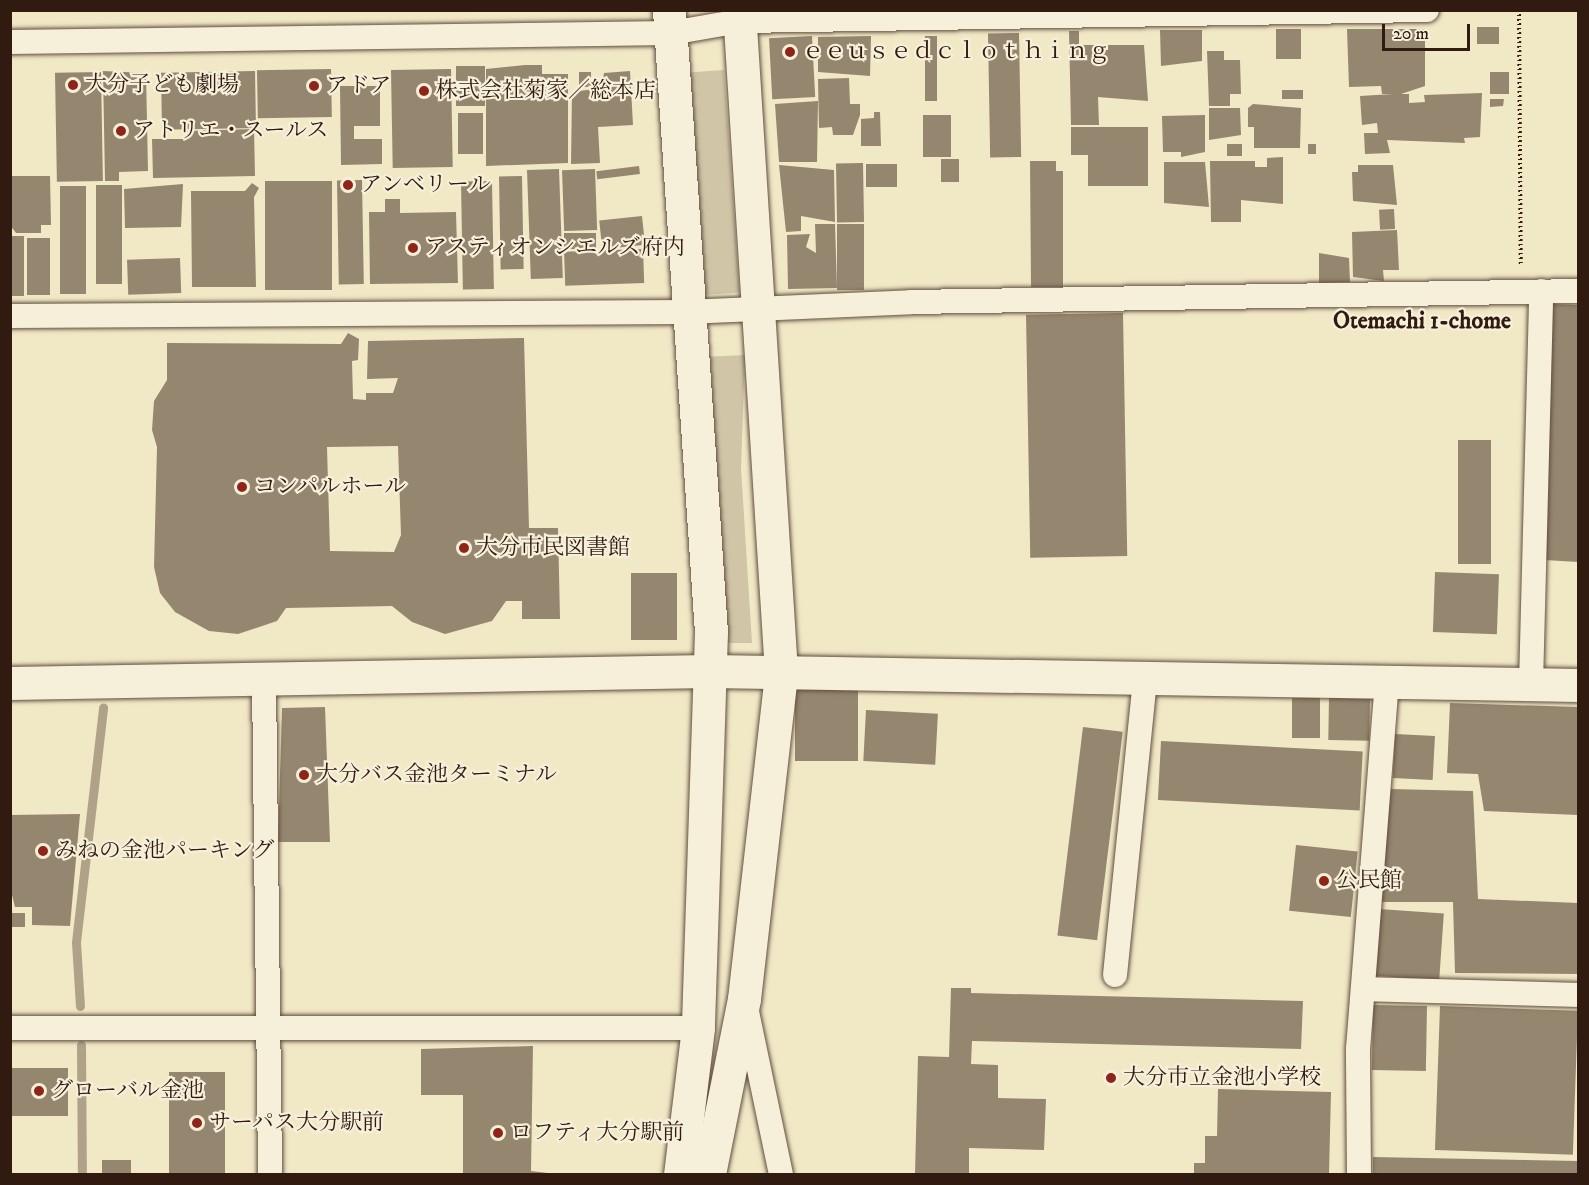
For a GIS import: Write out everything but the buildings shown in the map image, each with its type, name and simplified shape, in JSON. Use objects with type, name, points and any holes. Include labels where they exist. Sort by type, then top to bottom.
[{"type":"street","points":[[10,42],[670,22],[740,16],[1427,10]]},
{"type":"street","points":[[710,1174],[744,999],[781,672],[740,16]]},
{"type":"street","points":[[670,22],[686,312],[710,671],[698,1028],[680,1174]]},
{"type":"street","points":[[1531,291],[1531,684]]},
{"type":"street","points":[[10,316],[686,312],[1578,291]]},
{"type":"street","points":[[10,683],[710,671],[1578,685]]},
{"type":"street","points":[[1115,975],[1145,679]]},
{"type":"street","points":[[264,680],[270,1174]]},
{"type":"street","points":[[1359,1174],[1363,989],[1387,681]]},
{"type":"street","points":[[1363,989],[1578,995]]},
{"type":"street","points":[[744,999],[781,1174]]},
{"type":"street","points":[[10,1029],[267,1025],[698,1028]]},
{"type":"path","points":[[1519,10],[1531,291]]},
{"type":"shaded area","points":[[724,70],[740,292],[698,295],[682,73]]},
{"type":"shaded area","points":[[745,355],[741,468],[752,643],[724,643],[702,357]]},
{"type":"waterway","points":[[80,1006],[76,942],[103,708]]},
{"type":"waterway","points":[[81,1045],[82,1174]]},
{"type":"place","name":"ｅｅｕｓｅｄｃｌｏｔｈｉｎｇ","points":[[790,52]]},
{"type":"place","name":"大分子ども劇場","points":[[73,85]]},
{"type":"place","name":"アドア","points":[[314,86]]},
{"type":"place","name":"株式会社菊家／総本店","points":[[424,91]]},
{"type":"place","name":"アトリエ・スールス","points":[[121,131]]},
{"type":"place","name":"アンベリール","points":[[348,185]]},
{"type":"place","name":"アスティオンシエルズ府内","points":[[413,248]]},
{"type":"place","name":"コンパルホール","points":[[242,487]]},
{"type":"place","name":"大分市民図書館","points":[[464,548]]},
{"type":"place","name":"大分バス金池ターミナル","points":[[304,775]]},
{"type":"place","name":"みねの金池パーキング","points":[[43,851]]},
{"type":"place","name":"公民館","points":[[1324,881]]},
{"type":"place","name":"大分市立金池小学校","points":[[1111,1078]]},
{"type":"place","name":"グローバル金池","points":[[39,1091]]},
{"type":"place","name":"サーパス大分駅前","points":[[197,1123]]},
{"type":"place","name":"ロフティ大分駅前","points":[[498,1133]]},
{"type":"district","name":"Otemachi 1-chome","points":[[1422,322]]}]
